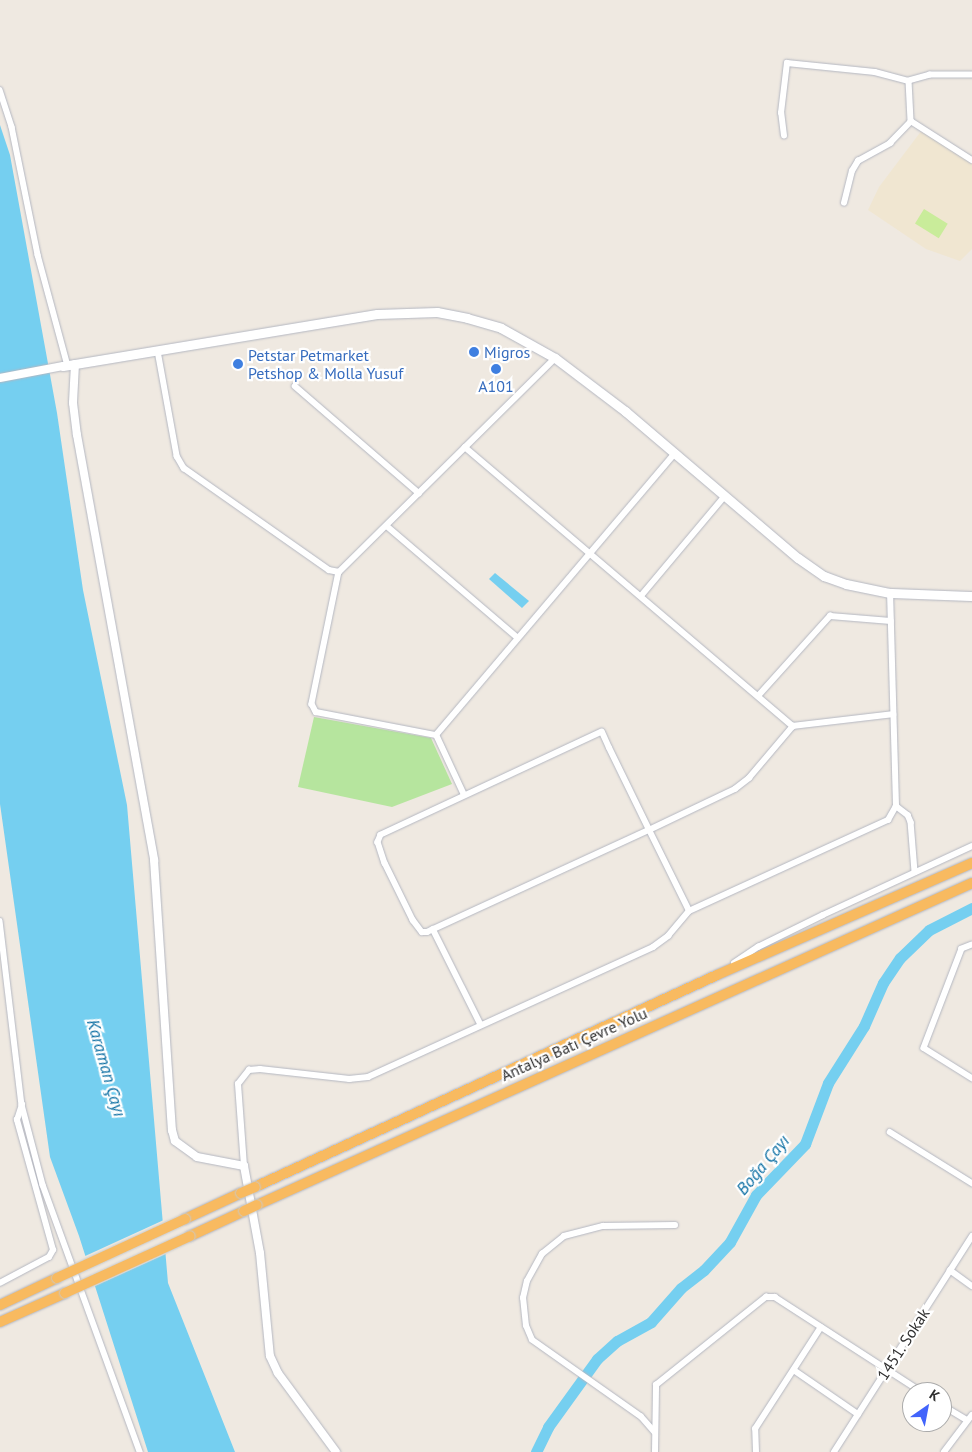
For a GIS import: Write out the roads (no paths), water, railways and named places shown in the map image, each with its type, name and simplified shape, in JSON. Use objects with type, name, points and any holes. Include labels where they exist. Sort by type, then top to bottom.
[{"type":"highway","points":[[0,1305],[717,975],[972,863]]},
{"type":"highway","name":"Antalya Batı Çevre Yolu","points":[[0,1322],[972,883]]},
{"type":"main road","points":[[69,365],[377,314],[437,312],[501,328],[555,358],[675,453],[798,558],[824,576],[846,584],[890,592],[972,596]]},
{"type":"street","points":[[784,136],[781,113],[787,63],[875,72],[909,81],[930,75],[972,76]]},
{"type":"street","points":[[844,202],[852,171],[858,161],[890,143],[911,120],[909,81]]},
{"type":"street","points":[[0,90],[12,127],[38,255],[69,365],[77,435],[153,851],[172,1130],[175,1141],[197,1157],[244,1166]]},
{"type":"street","points":[[911,120],[972,160]]},
{"type":"street","points":[[158,351],[177,456],[184,468],[329,570],[339,572]]},
{"type":"street","points":[[436,735],[316,712],[312,704],[339,572],[555,358]]},
{"type":"street","points":[[0,378],[69,365]]},
{"type":"street","points":[[295,386],[419,493]]},
{"type":"street","points":[[465,446],[793,726]]},
{"type":"street","points":[[436,735],[675,453]]},
{"type":"street","points":[[640,596],[726,496]]},
{"type":"street","points":[[387,526],[518,638]]},
{"type":"street","points":[[336,1452],[278,1372],[270,1356],[260,1253],[244,1166],[238,1084],[249,1070],[260,1068],[349,1079],[368,1077],[653,947],[668,936],[689,911],[882,825],[892,817],[896,806],[890,592]]},
{"type":"street","points":[[758,696],[830,616],[891,620]]},
{"type":"street","points":[[689,911],[650,830],[602,732],[381,835],[378,842],[385,863],[413,920],[422,932],[433,929],[650,830],[735,790],[749,778],[793,726],[893,714]]},
{"type":"street","points":[[436,735],[464,795]]},
{"type":"street","points":[[896,806],[908,815],[911,822],[915,872]]},
{"type":"street","points":[[717,975],[758,947],[972,846]]},
{"type":"street","points":[[0,921],[22,1105],[43,1185],[140,1452]]},
{"type":"street","points":[[433,929],[481,1025]]},
{"type":"street","points":[[972,945],[962,949],[924,1048],[972,1078]]},
{"type":"street","points":[[0,1283],[49,1257],[53,1250],[17,1120],[22,1105]]},
{"type":"street","points":[[890,1132],[972,1183]]},
{"type":"street","points":[[655,1433],[641,1417],[542,1350],[532,1340],[526,1326],[523,1298],[526,1281],[542,1254],[553,1243],[579,1230],[675,1225]]},
{"type":"street","name":"1451. Sokak","points":[[834,1452],[972,1236]]},
{"type":"street","points":[[950,1270],[972,1286]]},
{"type":"street","points":[[655,1452],[656,1385],[766,1297],[775,1297],[906,1382]]},
{"type":"street","points":[[756,1452],[755,1429],[822,1327]]},
{"type":"street","points":[[794,1370],[858,1414]]},
{"type":"street","points":[[952,1411],[967,1420]]},
{"type":"street","points":[[944,1452],[972,1415]]},
{"type":"water","name":"Karaman Çayı","points":[[0,125],[10,155],[57,413],[83,590],[127,805],[168,1283],[235,1452],[148,1452],[79,1236],[50,1157],[0,804]]},
{"type":"water","points":[[495,573],[529,601],[522,608],[489,579]]},
{"type":"waterway","name":"Boğa Çayı","points":[[536,1452],[548,1427],[597,1359],[617,1341],[651,1322],[681,1288],[704,1270],[730,1242],[756,1195],[805,1144],[828,1083],[864,1026],[883,983],[900,958],[929,930],[972,908]]},
{"type":"place","name":"Migros","points":[[474,352]]},
{"type":"place","name":"Petstar Petmarket Petshop & Molla Yusuf","points":[[238,364]]},
{"type":"place","name":"A101","points":[[496,369]]}]
